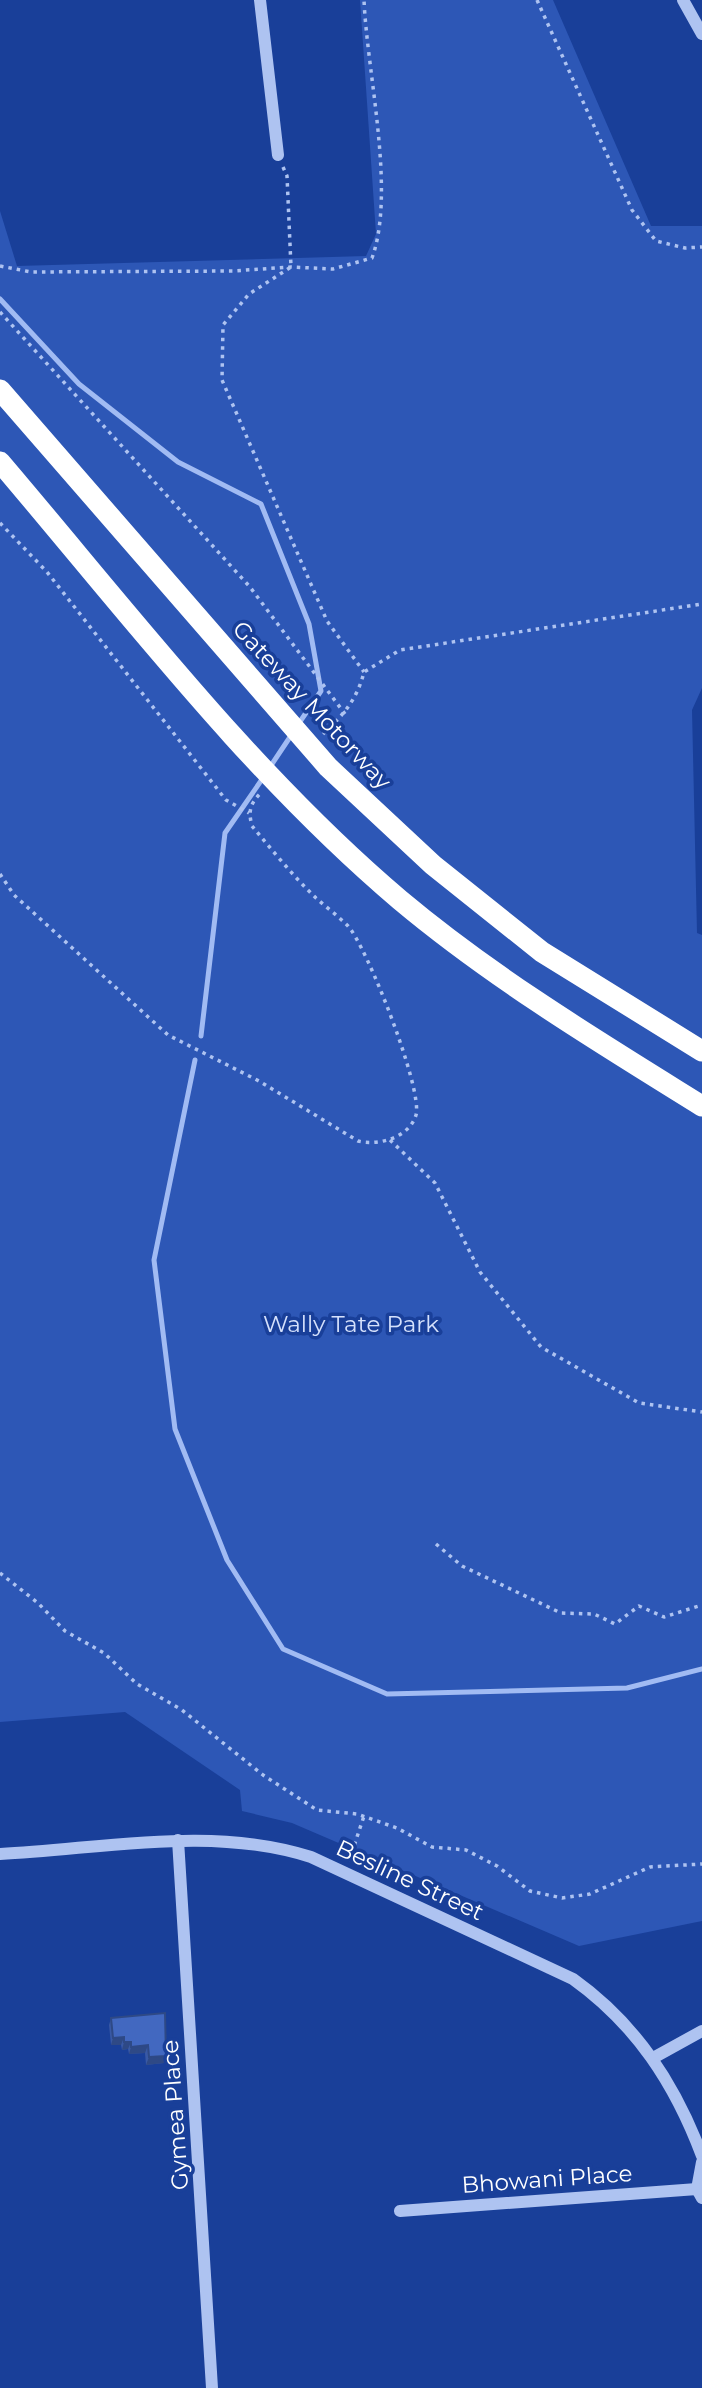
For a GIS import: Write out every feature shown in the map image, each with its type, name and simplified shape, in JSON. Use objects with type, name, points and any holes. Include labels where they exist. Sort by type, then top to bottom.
[{"type":"highway","name":"Gateway Motorway","points":[[0,390],[328,767],[433,865],[542,952],[702,1051]]},
{"type":"highway","points":[[0,461],[291,800],[400,900],[496,973],[702,1106]]},
{"type":"street","points":[[260,0],[278,155]]},
{"type":"street","points":[[683,0],[702,34]]},
{"type":"street","name":"Besline Street","points":[[0,1854],[178,1840],[278,1847],[345,1873],[573,1979],[602,2000],[653,2058],[675,2095],[702,2156]]},
{"type":"street","name":"Gymea Place","points":[[178,1840],[212,2388]]},
{"type":"street","points":[[653,2058],[702,2031]]},
{"type":"street","points":[[699,2193],[702,2162]]},
{"type":"street","name":"Bhowani Place","points":[[400,2211],[699,2193]]},
{"type":"path","points":[[0,266],[32,272],[233,271],[291,267],[333,269],[372,258],[378,241],[382,191],[364,0]]},
{"type":"path","points":[[537,0],[632,210],[656,242],[685,248],[702,247]]},
{"type":"path","points":[[278,155],[287,176],[291,267]]},
{"type":"path","points":[[291,267],[249,294],[223,325],[222,380],[327,621],[364,672]]},
{"type":"path","points":[[0,312],[250,587],[345,714]]},
{"type":"path","points":[[0,523],[47,572],[226,800],[249,813]]},
{"type":"path","points":[[317,740],[345,714],[359,692],[364,672],[400,650],[702,604]]},
{"type":"path","points":[[0,874],[13,895],[168,1035],[259,1081],[358,1141],[372,1144],[390,1140],[404,1130],[416,1116],[416,1094],[400,1042],[361,945],[348,926],[314,896],[252,826],[249,813],[253,800],[272,783]]},
{"type":"path","points":[[390,1140],[435,1183],[480,1272],[541,1347],[639,1403],[702,1412]]},
{"type":"path","points":[[436,1544],[462,1566],[561,1613],[594,1614],[615,1624],[639,1606],[664,1617],[702,1605]]},
{"type":"path","points":[[0,1573],[38,1604],[65,1631],[104,1653],[137,1684],[182,1710],[300,1802],[327,1812],[364,1816],[397,1828],[432,1847],[466,1850],[481,1856],[530,1891],[562,1898],[590,1894],[650,1867],[702,1864]]},
{"type":"path","points":[[345,1873],[364,1816]]},
{"type":"green space","name":"Wally Tate Park","points":[[360,0],[553,0],[651,226],[702,226],[702,688],[692,710],[697,933],[702,935],[702,1921],[579,1946],[292,1823],[242,1811],[240,1790],[125,1712],[0,1722],[0,211],[17,266],[366,256],[376,234]]},
{"type":"building","points":[[165,2013],[166,2056],[149,2057],[148,2045],[131,2047],[131,2042],[124,2042],[124,2037],[113,2038],[111,2018]]},
{"type":"waterway","points":[[0,299],[79,384],[178,462],[261,504],[309,624],[321,691],[297,726]]},
{"type":"waterway","points":[[270,767],[292,734]]},
{"type":"waterway","points":[[201,1036],[225,833],[265,775]]},
{"type":"waterway","points":[[195,1060],[154,1260],[175,1429],[227,1560],[283,1649],[387,1694],[627,1688],[702,1669]]}]
